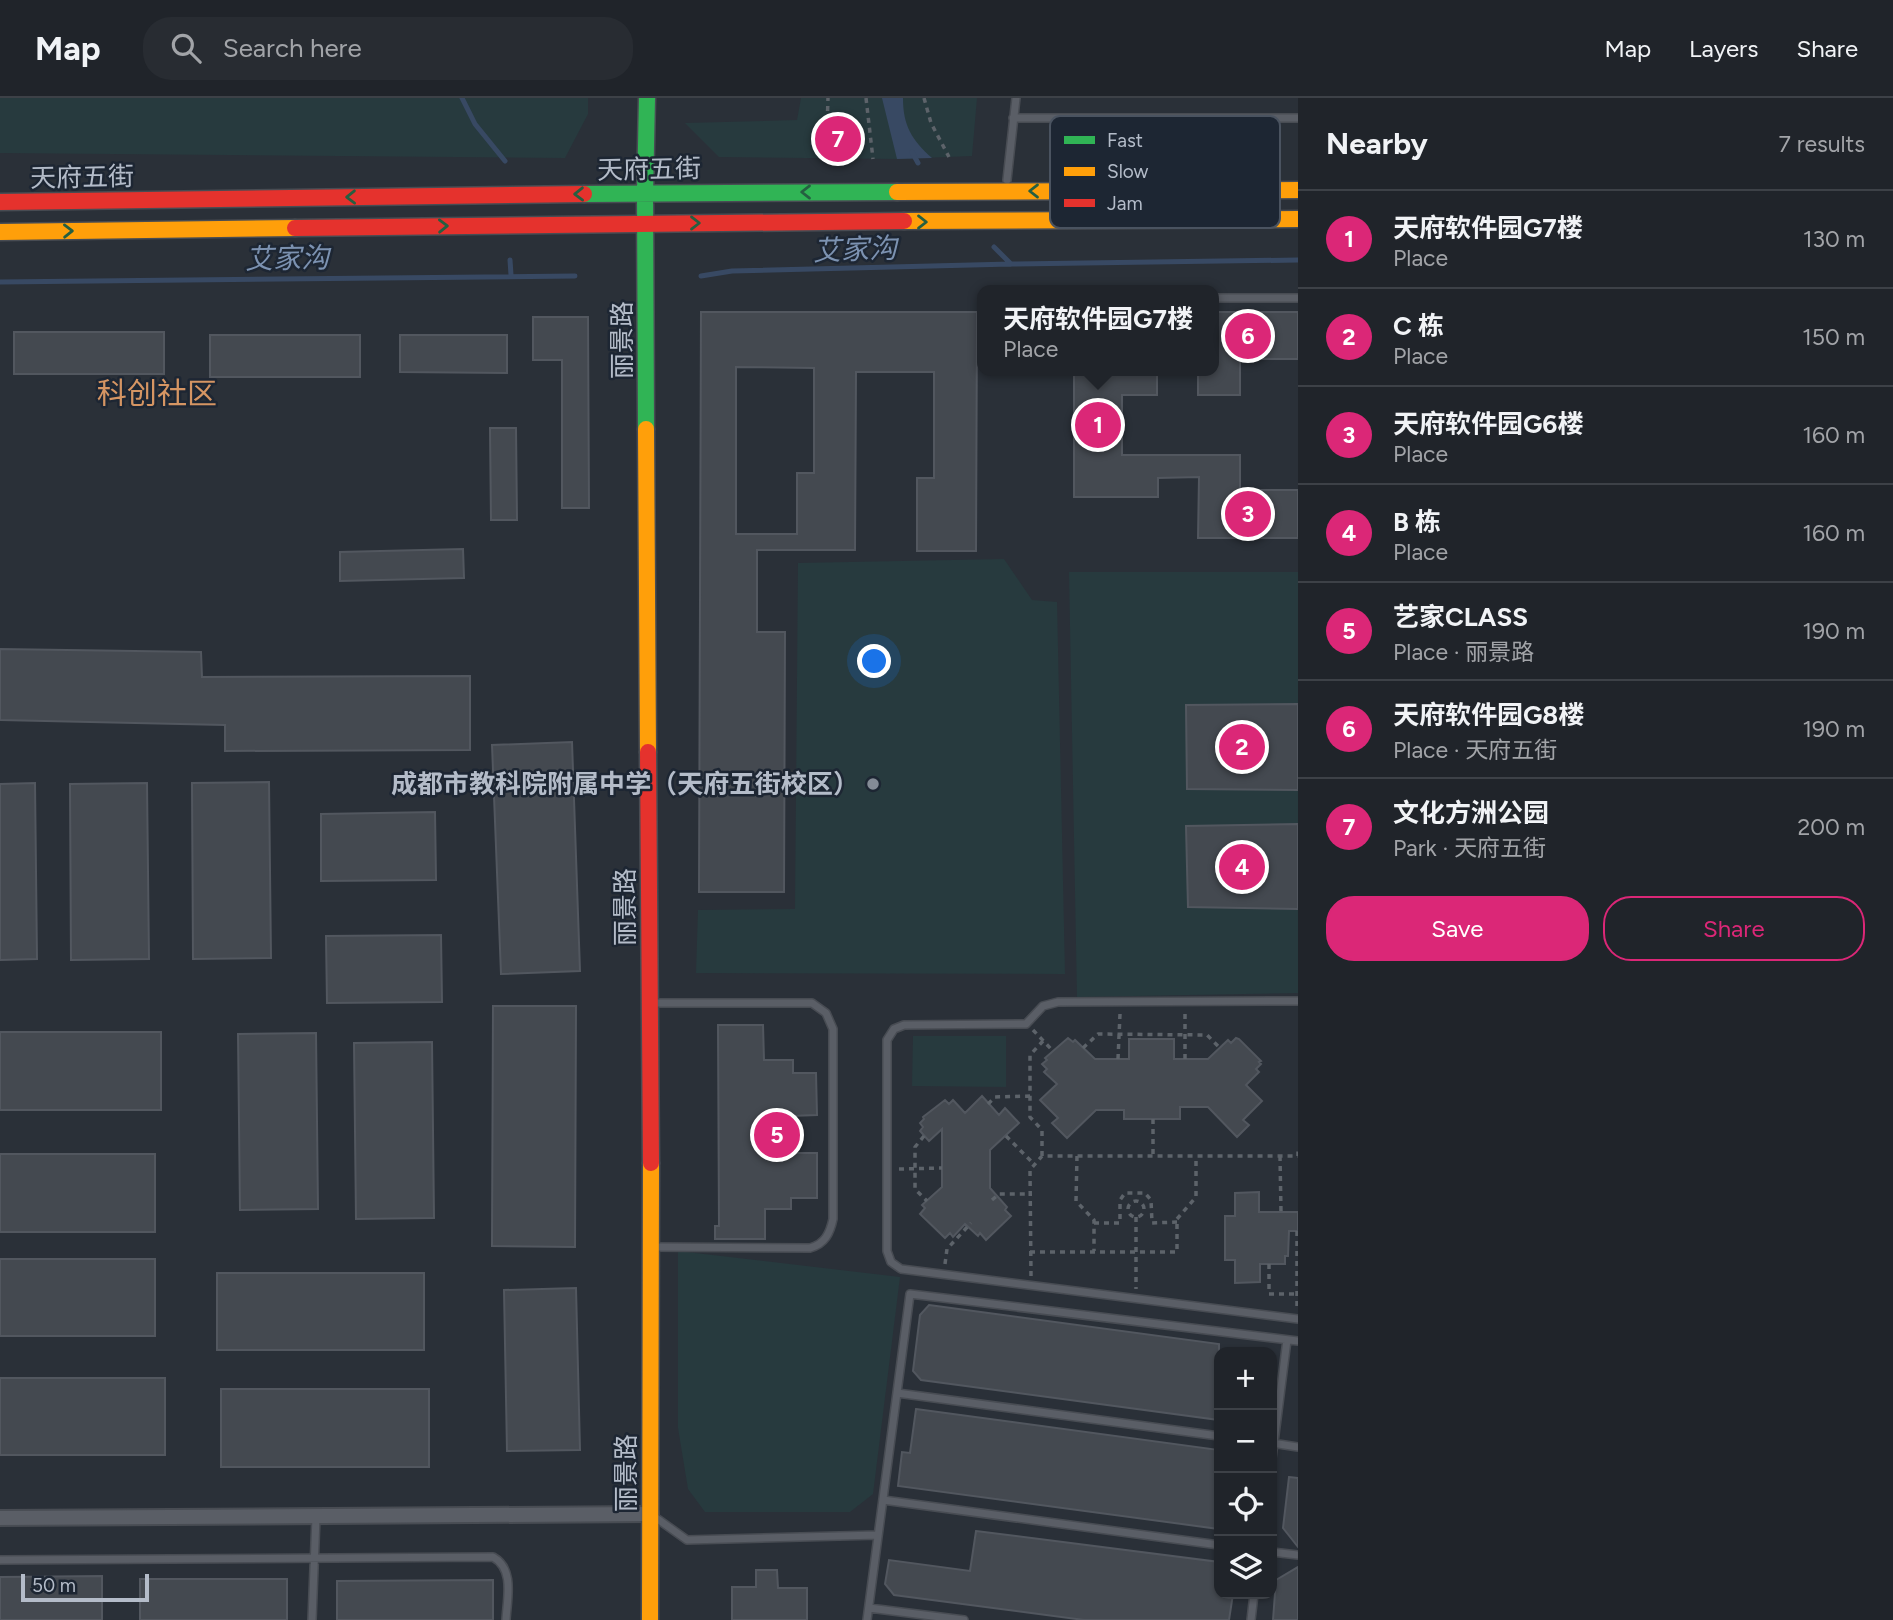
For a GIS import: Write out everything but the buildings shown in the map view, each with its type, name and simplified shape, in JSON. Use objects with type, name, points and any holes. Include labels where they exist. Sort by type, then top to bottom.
[{"type":"street","name":"丽景路","points":[[647,98],[645,193],[651,1247],[650,1620]]},
{"type":"street","name":"天府五街","points":[[1280,190],[1298,190]]},
{"type":"street","name":"天府五街","points":[[0,202],[645,193],[1050,191]]},
{"type":"street","name":"天府五街","points":[[1280,219],[1298,219]]},
{"type":"street","name":"天府五街","points":[[0,232],[1050,221]]},
{"type":"street","points":[[0,1518],[650,1514]]},
{"type":"lane","points":[[1007,180],[1016,98]]},
{"type":"lane","points":[[1013,118],[1050,118]]},
{"type":"lane","points":[[1280,118],[1298,118]]},
{"type":"lane","points":[[1219,298],[1298,298]]},
{"type":"lane","points":[[1298,1001],[1058,1002],[1043,1006],[1026,1024],[904,1025],[894,1029],[887,1040],[887,1251],[891,1262],[901,1269],[1298,1319]]},
{"type":"lane","points":[[650,1003],[812,1003],[820,1007],[831,1021],[833,1043],[834,1219],[823,1242],[810,1248],[651,1247]]},
{"type":"lane","points":[[867,1620],[910,1294],[1298,1341]]},
{"type":"lane","points":[[1277,1414],[1287,1340]]},
{"type":"lane","points":[[897,1393],[1214,1435]]},
{"type":"lane","points":[[1277,1444],[1298,1447]]},
{"type":"lane","points":[[883,1500],[1214,1544]]},
{"type":"lane","points":[[650,1514],[687,1540],[878,1535]]},
{"type":"lane","points":[[312,1620],[316,1516]]},
{"type":"lane","points":[[1277,1553],[1298,1555]]},
{"type":"lane","points":[[0,1560],[493,1557],[500,1561],[508,1574],[506,1620]]},
{"type":"lane","points":[[1251,1620],[1253,1599]]},
{"type":"lane","points":[[869,1608],[964,1620]]},
{"type":"path","points":[[826,161],[828,98]]},
{"type":"path","points":[[866,98],[873,159]]},
{"type":"path","points":[[924,98],[931,123],[949,157]]},
{"type":"path","points":[[1118,1059],[1121,1001]]},
{"type":"path","points":[[1185,1002],[1185,1059]]},
{"type":"path","points":[[1026,1024],[1053,1051]]},
{"type":"path","points":[[1083,1048],[1098,1034],[1207,1035],[1220,1048]]},
{"type":"path","points":[[1031,1285],[1030,1170],[1041,1156],[1042,1130],[1030,1118],[1030,1055],[1043,1041]]},
{"type":"path","points":[[988,1104],[995,1097],[1030,1097]]},
{"type":"path","points":[[1153,1119],[1153,1156]]},
{"type":"path","points":[[925,1136],[915,1147],[915,1189],[927,1201]]},
{"type":"path","points":[[1006,1136],[1034,1164]]},
{"type":"path","points":[[1041,1156],[1298,1156],[1298,1151]]},
{"type":"path","points":[[1077,1156],[1076,1201],[1094,1220],[1094,1252]]},
{"type":"path","points":[[1030,1252],[1177,1252],[1177,1219],[1196,1197],[1196,1156]]},
{"type":"path","points":[[1280,1156],[1281,1212]]},
{"type":"path","points":[[887,1169],[942,1168]]},
{"type":"path","points":[[1094,1223],[1120,1223],[1120,1200],[1125,1193],[1145,1193],[1151,1200],[1152,1223],[1177,1222]]},
{"type":"path","points":[[1136,1193],[1136,1201]]},
{"type":"path","points":[[992,1200],[999,1194],[1030,1194]]},
{"type":"path","points":[[1136,1201],[1141,1203],[1144,1209],[1142,1215],[1136,1217],[1129,1215],[1127,1210],[1131,1202],[1136,1201]]},
{"type":"path","points":[[1144,1209],[1151,1210]]},
{"type":"path","points":[[1120,1210],[1127,1210]]},
{"type":"path","points":[[1136,1217],[1136,1298]]},
{"type":"path","points":[[944,1274],[947,1249],[971,1223]]},
{"type":"path","points":[[1297,1231],[1298,1319]]},
{"type":"path","points":[[1269,1264],[1269,1294],[1297,1294]]},
{"type":"green space","points":[[0,98],[588,98],[588,114],[565,158],[0,153]]},
{"type":"green space","points":[[801,98],[977,98],[972,156],[897,159],[719,157],[685,123],[797,120]]},
{"type":"green space","points":[[1004,559],[1032,600],[1057,602],[1065,974],[696,973],[698,910],[795,909],[798,563]]},
{"type":"green space","points":[[1069,572],[1298,572],[1298,993],[1077,997]]},
{"type":"green space","points":[[913,1036],[1006,1036],[1006,1087],[912,1086]]},
{"type":"green space","points":[[678,1251],[900,1277],[873,1494],[850,1512],[705,1512],[688,1489],[678,1428]]},
{"type":"water","points":[[882,98],[903,98],[910,132],[932,158],[897,159]]},
{"type":"waterway","points":[[462,98],[475,124],[505,161]]},
{"type":"waterway","points":[[912,152],[918,163]]},
{"type":"waterway","points":[[994,247],[1011,264]]},
{"type":"waterway","points":[[510,260],[511,275]]},
{"type":"waterway","name":"艾家沟","points":[[701,276],[732,271],[1298,260]]},
{"type":"waterway","name":"艾家沟","points":[[0,282],[575,276]]},
{"type":"traffic: fast","points":[[646,429],[647,98]]},
{"type":"traffic: fast","points":[[584,194],[897,192]]},
{"type":"traffic: slow","points":[[1280,190],[1298,190]]},
{"type":"traffic: slow","points":[[897,192],[1050,191]]},
{"type":"traffic: slow","points":[[1280,219],[1298,219]]},
{"type":"traffic: slow","points":[[904,221],[1050,220]]},
{"type":"traffic: slow","points":[[0,232],[295,228]]},
{"type":"traffic: slow","points":[[646,429],[648,752]]},
{"type":"traffic: slow","points":[[650,1620],[651,1163]]},
{"type":"traffic: jam","points":[[0,202],[584,194]]},
{"type":"traffic: jam","points":[[295,228],[904,221]]},
{"type":"traffic: jam","points":[[648,752],[651,1163]]},
{"type":"place","name":"文化方洲公园","points":[[838,139]]},
{"type":"place","name":"天府软件园G8楼","points":[[1248,336]]},
{"type":"place","name":"天府软件园G7楼","points":[[1098,425]]},
{"type":"place","name":"天府软件园G6楼","points":[[1248,514]]},
{"type":"place","name":"C 栋","points":[[1242,747]]},
{"type":"place","name":"成都市教科院附属中学（天府五街校区）","points":[[873,784]]},
{"type":"place","name":"B 栋","points":[[1242,867]]},
{"type":"place","name":"艺家CLASS","points":[[777,1135]]},
{"type":"district","name":"科创社区","points":[[157,394]]}]
